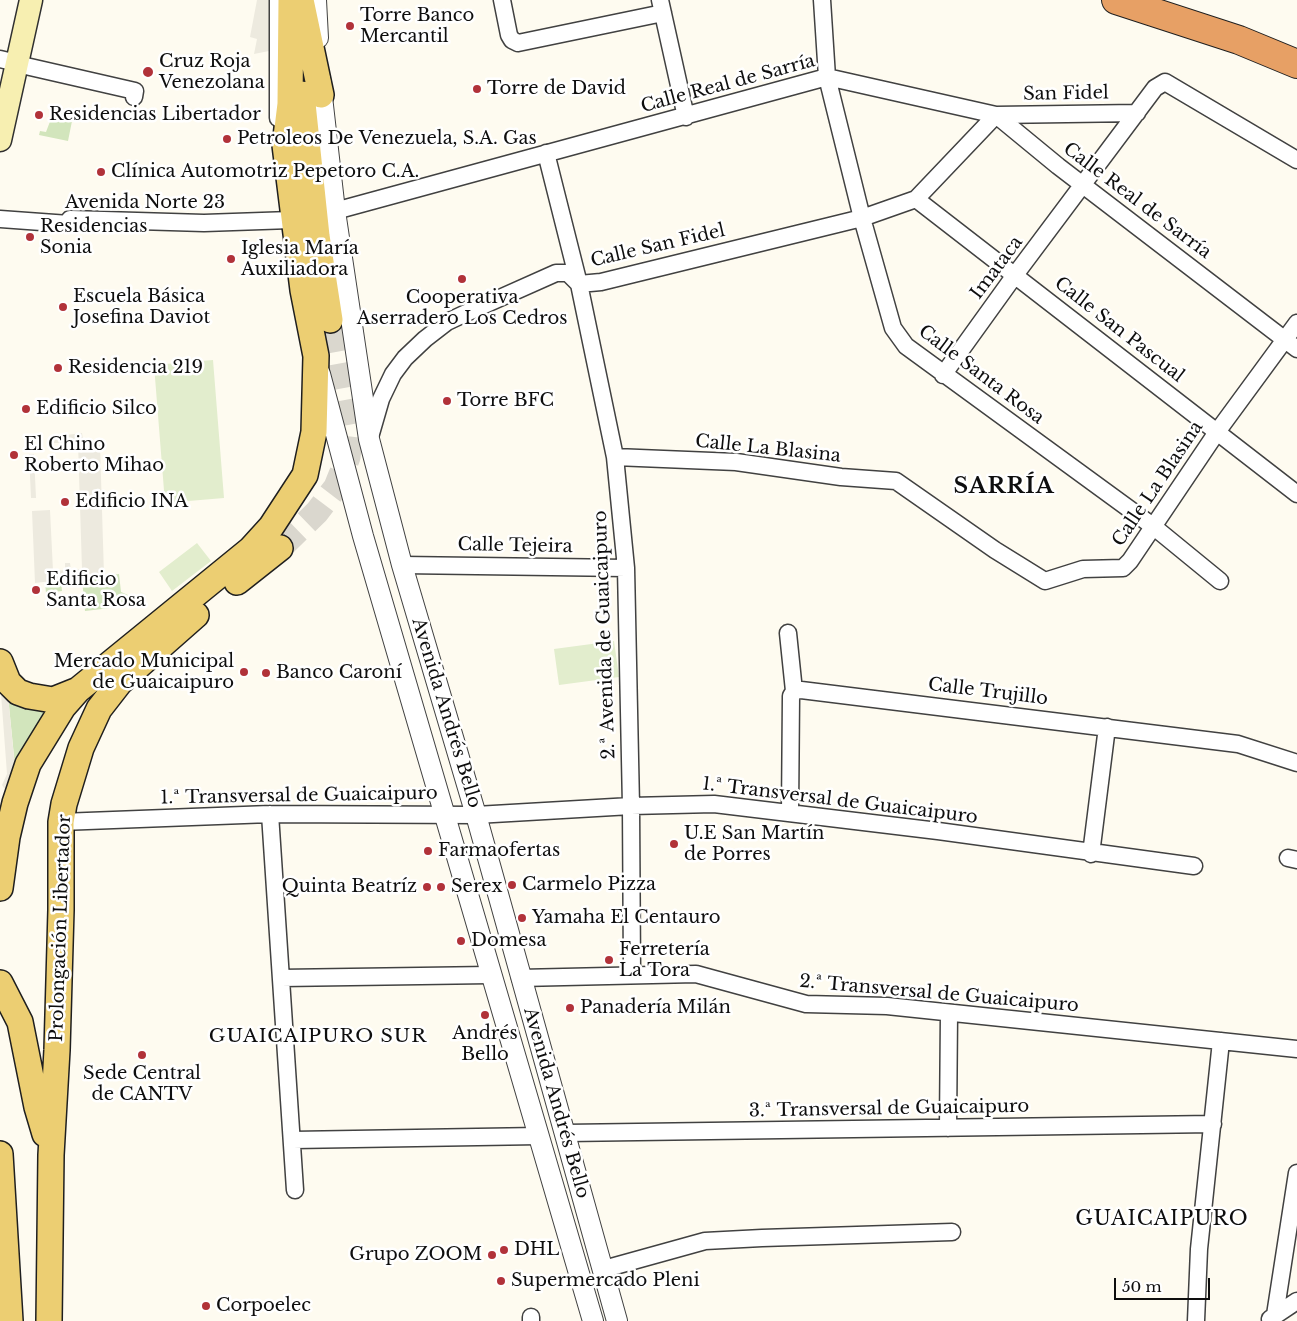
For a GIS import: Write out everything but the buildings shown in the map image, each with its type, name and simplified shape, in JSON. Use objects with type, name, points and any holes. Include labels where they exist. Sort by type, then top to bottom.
[{"type":"highway","points":[[1116,0],[1239,40],[1297,64]]},
{"type":"main road","points":[[0,140],[11,62],[32,0]]},
{"type":"main road","name":"Avenida Andrés Bello","points":[[291,0],[290,104],[285,145],[303,290],[316,356]]},
{"type":"main road","points":[[301,0],[321,95]]},
{"type":"main road","points":[[301,0],[303,122],[316,236],[330,320]]},
{"type":"main road","points":[[0,888],[7,837],[15,803],[28,764],[63,707],[78,690],[251,549],[271,527],[305,475],[314,432],[316,356]]},
{"type":"main road","name":"Prolongación Libertador","points":[[48,1321],[51,1155],[57,1050],[61,822],[81,748],[99,709],[120,682],[194,616],[280,548]]},
{"type":"main road","points":[[0,662],[8,682],[18,692],[29,696],[53,700],[78,690]]},
{"type":"main road","points":[[0,983],[20,1022],[37,1107],[51,1155]]},
{"type":"main road","points":[[0,1154],[10,1321]]},
{"type":"main road","points":[[0,1247],[1,1183]]},
{"type":"street","points":[[278,0],[281,164],[303,290]]},
{"type":"street","name":"Avenida Andrés Bello","points":[[316,0],[321,95],[335,211],[369,440],[402,565],[476,815],[520,978],[604,1268],[617,1321]]},
{"type":"street","points":[[502,0],[509,35],[512,40],[518,42],[662,6],[686,117]]},
{"type":"street","points":[[819,4],[833,0]]},
{"type":"street","name":"Calle Santa Rosa","points":[[819,4],[827,77],[862,218],[893,328],[906,346],[1154,527],[1220,581]]},
{"type":"street","points":[[11,62],[130,94]]},
{"type":"street","name":"Calle Real de Sarría","points":[[335,211],[686,117],[827,77],[996,115],[1084,186],[1291,344]]},
{"type":"street","name":"Imataca","points":[[943,374],[1014,275],[1084,186],[1155,88],[1165,82],[1297,160]]},
{"type":"street","name":"San Fidel","points":[[996,115],[1137,112]]},
{"type":"street","name":"Calle San Fidel","points":[[369,440],[381,398],[392,374],[405,358],[440,328],[464,314],[556,273],[568,272],[579,284],[601,282],[862,218],[916,199],[996,115]]},
{"type":"street","name":"2.ª Avenida de Guaicaipuro","points":[[546,153],[579,284],[615,456],[626,568],[632,974]]},
{"type":"street","name":"Calle San Pascual","points":[[916,199],[1297,494]]},
{"type":"street","name":"Avenida Norte 23","points":[[0,219],[70,224],[70,219],[176,223],[291,220]]},
{"type":"street","name":"Calle La Blasina","points":[[615,456],[736,462],[842,477],[896,481],[1045,581],[1083,569],[1123,568],[1154,527],[1217,432],[1291,344],[1297,323]]},
{"type":"street","name":"Avenida Andrés Bello","points":[[316,356],[363,536],[445,814],[490,975],[593,1321]]},
{"type":"street","name":"Calle Tejeira","points":[[402,565],[626,568]]},
{"type":"street","points":[[788,633],[794,691],[791,696],[790,813]]},
{"type":"street","name":"Calle Trujillo","points":[[794,691],[801,690],[1238,744],[1297,763]]},
{"type":"street","points":[[1091,854],[1107,727]]},
{"type":"street","name":"1.ª Transversal de Guaicaipuro","points":[[61,822],[270,814],[476,815],[631,806],[714,804],[1194,866]]},
{"type":"street","points":[[270,814],[295,1190]]},
{"type":"street","name":"2.ª Transversal de Guaicaipuro","points":[[520,978],[696,974],[806,1004],[878,1006],[950,1012],[1297,1050]]},
{"type":"street","points":[[281,978],[490,975]]},
{"type":"street","points":[[948,1128],[950,1012]]},
{"type":"street","points":[[1196,1321],[1198,1249],[1221,1041]]},
{"type":"street","name":"3.ª Transversal de Guaicaipuro","points":[[566,1133],[1213,1124]]},
{"type":"street","points":[[293,1140],[539,1136]]},
{"type":"street","points":[[1271,1318],[1297,1173]]},
{"type":"street","points":[[604,1268],[705,1242],[762,1238],[952,1232]]},
{"type":"street","points":[[1271,1318],[1297,1301]]},
{"type":"green space","points":[[54,111],[62,113],[61,119],[72,121],[68,141],[39,135],[40,131],[46,132]]},
{"type":"green space","points":[[213,360],[224,498],[165,503],[154,365]]},
{"type":"green space","points":[[197,543],[211,561],[172,591],[159,572]]},
{"type":"green space","points":[[119,574],[121,592],[128,595],[128,606],[85,611],[82,579]]},
{"type":"green space","points":[[61,580],[62,591],[46,593],[45,582]]},
{"type":"green space","points":[[614,641],[619,677],[559,685],[554,649]]},
{"type":"green space","points":[[8,696],[26,708],[46,710],[15,766]]},
{"type":"shaded area","points":[[257,0],[270,0],[271,23],[269,51],[254,54],[257,39],[250,37]]},
{"type":"shaded area","points":[[82,433],[84,446],[100,445],[104,575],[35,583],[32,511],[50,510],[53,571],[65,570],[65,563],[70,563],[71,570],[82,569],[78,443],[66,443],[66,449],[61,450],[61,443],[51,443],[50,437]]},
{"type":"shaded area","points":[[29,454],[34,454],[36,498],[31,498]]},
{"type":"shaded area","points":[[0,680],[49,708],[9,790],[6,791],[2,785],[7,774]],"holes":[[[8,696],[46,710],[15,768]]]},
{"type":"tunnel","points":[[280,548],[317,512],[336,487],[348,457],[351,433],[330,320]]},
{"type":"place","name":"Torre Banco Mercantil","points":[[350,26]]},
{"type":"place","name":"Cruz Roja Venezolana","points":[[148,72]]},
{"type":"place","name":"Torre de David","points":[[477,89]]},
{"type":"place","name":"Residencias Libertador","points":[[39,115]]},
{"type":"place","name":"Petroleos De Venezuela, S.A. Gas","points":[[227,139]]},
{"type":"place","name":"Clínica Automotriz Pepetoro C.A.","points":[[101,172]]},
{"type":"place","name":"Residencias Sonia","points":[[30,237]]},
{"type":"place","name":"Iglesia María Auxiliadora","points":[[231,259]]},
{"type":"place","name":"Cooperativa Aserradero Los Cedros","points":[[462,279]]},
{"type":"place","name":"Escuela Básica Josefina Daviot","points":[[63,307]]},
{"type":"place","name":"Residencia 219","points":[[58,368]]},
{"type":"place","name":"Torre BFC","points":[[447,401]]},
{"type":"place","name":"Edificio Silco","points":[[26,409]]},
{"type":"place","name":"El Chino Roberto Mihao","points":[[14,455]]},
{"type":"place","name":"Edificio INA","points":[[65,502]]},
{"type":"place","name":"Edificio Santa Rosa","points":[[36,590]]},
{"type":"place","name":"Mercado Municipal de Guaicaipuro","points":[[244,672]]},
{"type":"place","name":"Banco Caroní","points":[[266,673]]},
{"type":"place","name":"U.E San Martín de Porres","points":[[674,844]]},
{"type":"place","name":"Farmaofertas","points":[[428,851]]},
{"type":"place","name":"Carmelo Pizza","points":[[512,885]]},
{"type":"place","name":"Quinta Beatríz","points":[[427,887]]},
{"type":"place","name":"Serex","points":[[441,887]]},
{"type":"place","name":"Yamaha El Centauro","points":[[522,918]]},
{"type":"place","name":"Domesa","points":[[461,941]]},
{"type":"place","name":"Ferretería La Tora","points":[[609,960]]},
{"type":"place","name":"Panadería Milán","points":[[570,1008]]},
{"type":"place","name":"Andrés Bello","points":[[485,1015]]},
{"type":"place","name":"Sede Central de CANTV","points":[[142,1055]]},
{"type":"place","name":"DHL","points":[[504,1250]]},
{"type":"place","name":"Grupo ZOOM","points":[[492,1255]]},
{"type":"place","name":"Supermercado Pleni","points":[[501,1281]]},
{"type":"place","name":"Corpoelec","points":[[206,1306]]},
{"type":"district","name":"SARRÍA","points":[[1004,487]]},
{"type":"district","name":"GUAICAIPURO SUR","points":[[318,1037]]},
{"type":"district","name":"GUAICAIPURO","points":[[1162,1219]]}]
